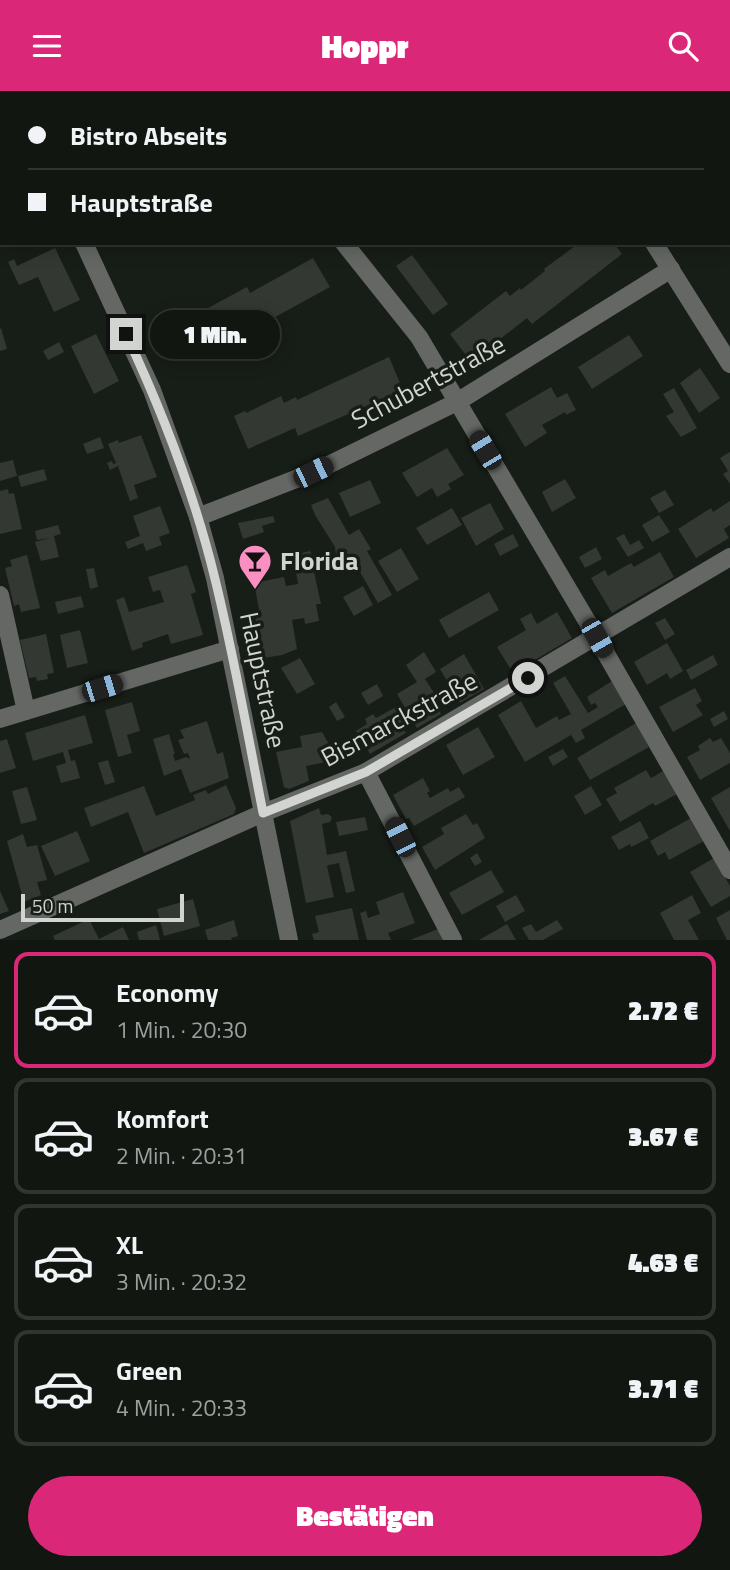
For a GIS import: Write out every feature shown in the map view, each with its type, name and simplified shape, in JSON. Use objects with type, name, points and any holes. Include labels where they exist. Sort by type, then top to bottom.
[{"type":"street","name":"Hauptstraße","points":[[85,245],[152,390],[198,517],[215,578],[289,940]]},
{"type":"street","points":[[346,245],[419,337],[730,870]]},
{"type":"street","points":[[655,245],[730,364]]},
{"type":"street","name":"Schubertstraße","points":[[198,517],[313,472],[457,403],[671,269]]},
{"type":"street","name":"Bismarckstraße","points":[[0,930],[263,813],[366,772],[597,638],[730,557]]},
{"type":"street","points":[[0,594],[26,711]]},
{"type":"street","points":[[0,719],[230,649]]},
{"type":"street","points":[[366,772],[453,940]]},
{"type":"street","points":[[0,930],[5,940]]},
{"type":"building","points":[[576,245],[615,245],[622,254],[532,324],[527,318],[471,362],[450,334],[506,291],[510,296],[520,288],[521,290],[545,271],[544,269]]},
{"type":"building","points":[[55,248],[80,300],[54,312],[38,277],[19,285],[8,262],[14,259],[17,266]]},
{"type":"building","points":[[412,255],[448,304],[433,315],[396,266]]},
{"type":"building","points":[[313,258],[330,287],[266,322],[263,316],[212,345],[195,315],[247,287],[250,293]]},
{"type":"building","points":[[0,329],[7,349],[0,351]]},
{"type":"building","points":[[96,334],[119,381],[94,394],[71,346]]},
{"type":"building","points":[[629,335],[643,356],[592,389],[578,367]]},
{"type":"building","points":[[59,342],[64,352],[48,360],[43,351]]},
{"type":"building","points":[[389,357],[403,390],[298,436],[295,428],[248,449],[234,416],[281,396],[284,403],[296,397],[297,400]]},
{"type":"building","points":[[700,368],[720,398],[699,413],[680,383]]},
{"type":"building","points":[[551,387],[557,398],[567,393],[576,410],[566,415],[565,412],[542,425],[547,433],[525,447],[505,414]]},
{"type":"building","points":[[674,388],[697,428],[681,437],[666,416],[674,412],[663,394]]},
{"type":"building","points":[[141,435],[157,477],[134,485],[138,498],[130,501],[118,466],[110,470],[107,463],[116,463],[108,444]]},
{"type":"building","points":[[100,437],[104,448],[87,454],[83,444]]},
{"type":"building","points":[[447,448],[464,475],[448,484],[451,489],[437,497],[432,488],[417,497],[402,473]]},
{"type":"building","points":[[730,452],[730,484],[723,474],[728,471],[720,458]]},
{"type":"building","points":[[13,460],[17,476],[0,481],[0,463]]},
{"type":"building","points":[[44,469],[47,480],[21,487],[18,476]]},
{"type":"building","points":[[565,479],[576,498],[552,512],[542,492]]},
{"type":"building","points":[[370,480],[381,503],[350,517],[339,493]]},
{"type":"building","points":[[8,489],[9,494],[14,493],[22,529],[0,534],[0,491]]},
{"type":"building","points":[[665,490],[674,505],[659,513],[650,498]]},
{"type":"building","points":[[328,498],[349,535],[359,529],[371,549],[367,551],[392,595],[378,603],[357,567],[347,573],[315,515],[311,505]]},
{"type":"building","points":[[730,501],[730,525],[724,529],[729,538],[696,558],[678,529],[711,508],[713,512]]},
{"type":"building","points":[[490,503],[504,529],[476,546],[461,518]]},
{"type":"building","points":[[160,506],[170,533],[159,537],[162,545],[146,551],[143,543],[128,549],[125,542],[140,536],[133,516]]},
{"type":"building","points":[[452,508],[462,525],[427,545],[416,528]]},
{"type":"building","points":[[659,515],[670,532],[652,542],[642,525]]},
{"type":"building","points":[[273,516],[275,522],[262,526],[264,532],[243,539],[238,523]]},
{"type":"building","points":[[58,525],[61,534],[54,536],[59,557],[41,561],[35,542],[50,538],[37,540],[35,531]]},
{"type":"building","points":[[513,534],[519,546],[500,556],[494,544]]},
{"type":"building","points":[[624,534],[630,545],[639,540],[644,548],[628,557],[616,538]]},
{"type":"building","points":[[596,547],[602,559],[585,568],[579,557]]},
{"type":"building","points":[[401,548],[419,579],[397,592],[378,561]]},
{"type":"building","points":[[310,551],[321,571],[314,572],[321,604],[316,604],[319,621],[305,624],[304,618],[292,620],[297,649],[263,658],[255,616],[260,615],[254,583],[284,577],[286,586],[298,584],[293,555]]},
{"type":"building","points":[[660,552],[674,577],[612,613],[591,578],[605,570],[608,576],[631,563],[634,567]]},
{"type":"building","points":[[27,555],[40,608],[21,612],[19,604],[14,606],[5,568],[12,566],[10,560]]},
{"type":"building","points":[[187,565],[196,592],[191,594],[203,635],[171,644],[168,634],[142,643],[143,647],[132,651],[116,600],[124,597],[129,612],[164,602],[160,590],[153,592],[148,577]]},
{"type":"building","points":[[94,568],[98,587],[90,589],[86,569]]},
{"type":"building","points":[[363,586],[373,605],[354,616],[343,597]]},
{"type":"building","points":[[489,592],[499,610],[449,638],[439,620]]},
{"type":"building","points":[[81,596],[84,607],[58,614],[55,602]]},
{"type":"building","points":[[557,612],[572,638],[513,673],[497,647],[526,630],[520,619],[531,613],[537,624]]},
{"type":"building","points":[[665,618],[675,634],[665,640],[655,623]]},
{"type":"building","points":[[80,630],[88,663],[67,668],[60,635]]},
{"type":"building","points":[[46,634],[54,673],[47,674],[48,679],[37,681],[36,677],[29,678],[20,640]]},
{"type":"building","points":[[667,643],[683,671],[670,679],[667,673],[647,685],[634,662]]},
{"type":"building","points":[[424,652],[436,672],[425,679],[438,699],[434,701],[441,714],[417,728],[397,694],[417,682],[406,665]]},
{"type":"building","points":[[464,654],[484,689],[460,703],[440,669]]},
{"type":"building","points":[[713,655],[718,665],[691,680],[686,670]]},
{"type":"building","points":[[300,658],[315,684],[297,694],[281,668]]},
{"type":"building","points":[[565,676],[588,713],[598,707],[595,703],[591,705],[587,697],[612,681],[626,704],[581,730],[585,738],[576,743],[571,735],[525,762],[498,715],[521,701],[536,728],[557,716],[559,720],[571,714],[553,683]]},
{"type":"building","points":[[377,684],[383,696],[368,705],[361,693]]},
{"type":"building","points":[[695,688],[702,701],[696,705],[703,715],[673,732],[659,707]]},
{"type":"building","points":[[132,702],[140,731],[127,735],[132,753],[118,757],[105,710]]},
{"type":"building","points":[[336,702],[345,717],[337,721],[329,707]]},
{"type":"building","points":[[398,706],[407,720],[400,724],[406,733],[370,754],[356,731],[367,724],[365,719],[373,714],[376,718]]},
{"type":"building","points":[[724,711],[728,719],[714,727],[710,719]]},
{"type":"building","points":[[85,715],[93,743],[68,750],[71,761],[75,760],[80,778],[61,783],[56,766],[66,763],[63,752],[33,761],[25,733]]},
{"type":"building","points":[[207,721],[217,754],[223,752],[229,778],[190,793],[181,769],[164,776],[153,739],[169,734],[175,761],[186,757],[190,759],[188,753],[184,754],[178,740],[184,738],[180,730]]},
{"type":"building","points":[[636,723],[649,747],[590,780],[577,758]]},
{"type":"building","points":[[478,727],[495,757],[463,775],[446,745]]},
{"type":"building","points":[[322,732],[338,760],[306,766],[309,781],[289,789],[284,787],[276,752],[302,747],[300,736]]},
{"type":"building","points":[[710,738],[713,742],[721,738],[730,753],[730,763],[700,780],[687,757],[700,750],[698,746]]},
{"type":"building","points":[[7,739],[16,768],[0,773],[0,741]]},
{"type":"building","points":[[563,749],[568,757],[553,766],[548,757]]},
{"type":"building","points":[[108,760],[115,782],[105,785],[98,763]]},
{"type":"building","points":[[646,770],[651,778],[663,771],[677,794],[655,806],[653,803],[620,822],[606,799],[617,793],[614,788]]},
{"type":"building","points":[[423,778],[430,791],[427,793],[430,798],[448,788],[450,792],[459,787],[465,797],[414,826],[409,818],[406,819],[393,795]]},
{"type":"building","points":[[226,785],[236,808],[234,814],[144,853],[128,812],[91,827],[84,808],[144,786],[156,816],[195,800],[193,795],[206,790],[208,794]]},
{"type":"building","points":[[591,786],[602,805],[585,815],[574,796]]},
{"type":"building","points":[[27,787],[37,820],[21,824],[12,791]]},
{"type":"building","points":[[730,787],[730,831],[711,798]]},
{"type":"building","points":[[319,808],[321,815],[328,814],[332,817],[330,822],[322,824],[327,855],[346,851],[355,891],[346,893],[339,863],[329,865],[327,866],[334,897],[306,903],[290,821]]},
{"type":"building","points":[[466,814],[473,825],[477,823],[485,838],[435,870],[422,847],[444,834],[441,828]]},
{"type":"building","points":[[365,817],[368,830],[339,836],[336,822]]},
{"type":"building","points":[[691,818],[704,841],[669,860],[665,852],[658,856],[650,841]]},
{"type":"building","points":[[640,821],[649,838],[619,850],[611,837]]},
{"type":"building","points":[[77,831],[90,861],[55,876],[41,846]]},
{"type":"building","points":[[23,834],[27,847],[37,845],[47,880],[37,882],[41,895],[24,902],[7,841]]},
{"type":"building","points":[[477,853],[482,862],[475,866],[470,858]]},
{"type":"building","points":[[714,858],[730,886],[730,896],[711,907],[690,872]]},
{"type":"building","points":[[491,870],[504,892],[462,915],[449,893]]},
{"type":"building","points":[[0,891],[9,911],[0,914]]},
{"type":"building","points":[[403,892],[415,923],[388,933],[391,940],[367,940],[360,913],[366,911],[368,918],[380,914],[376,902]]},
{"type":"building","points":[[516,895],[525,911],[505,922],[496,906]]},
{"type":"building","points":[[692,895],[701,913],[688,920],[699,940],[674,940],[660,913]]},
{"type":"building","points":[[193,899],[200,926],[164,936],[157,909]]},
{"type":"building","points":[[352,908],[359,940],[314,940],[312,934],[319,932],[315,916]]},
{"type":"building","points":[[730,910],[730,940],[727,940],[716,918]]},
{"type":"building","points":[[89,919],[99,939],[123,927],[129,940],[55,940],[53,936]]},
{"type":"building","points":[[234,920],[238,936],[231,938],[232,940],[208,940],[205,930]]},
{"type":"building","points":[[557,920],[563,929],[543,940],[529,940],[522,928],[531,924],[536,932]]},
{"type":"building","points":[[507,924],[516,940],[479,940]]},
{"type":"building","points":[[156,925],[160,940],[139,940],[137,932]]},
{"type":"building","points":[[438,929],[443,940],[410,940]]},
{"type":"place","name":"Florida","points":[[255,591]]},
{"type":"route","points":[[126,334],[152,390],[198,517],[215,578],[263,813],[366,772],[528,678]]}]
